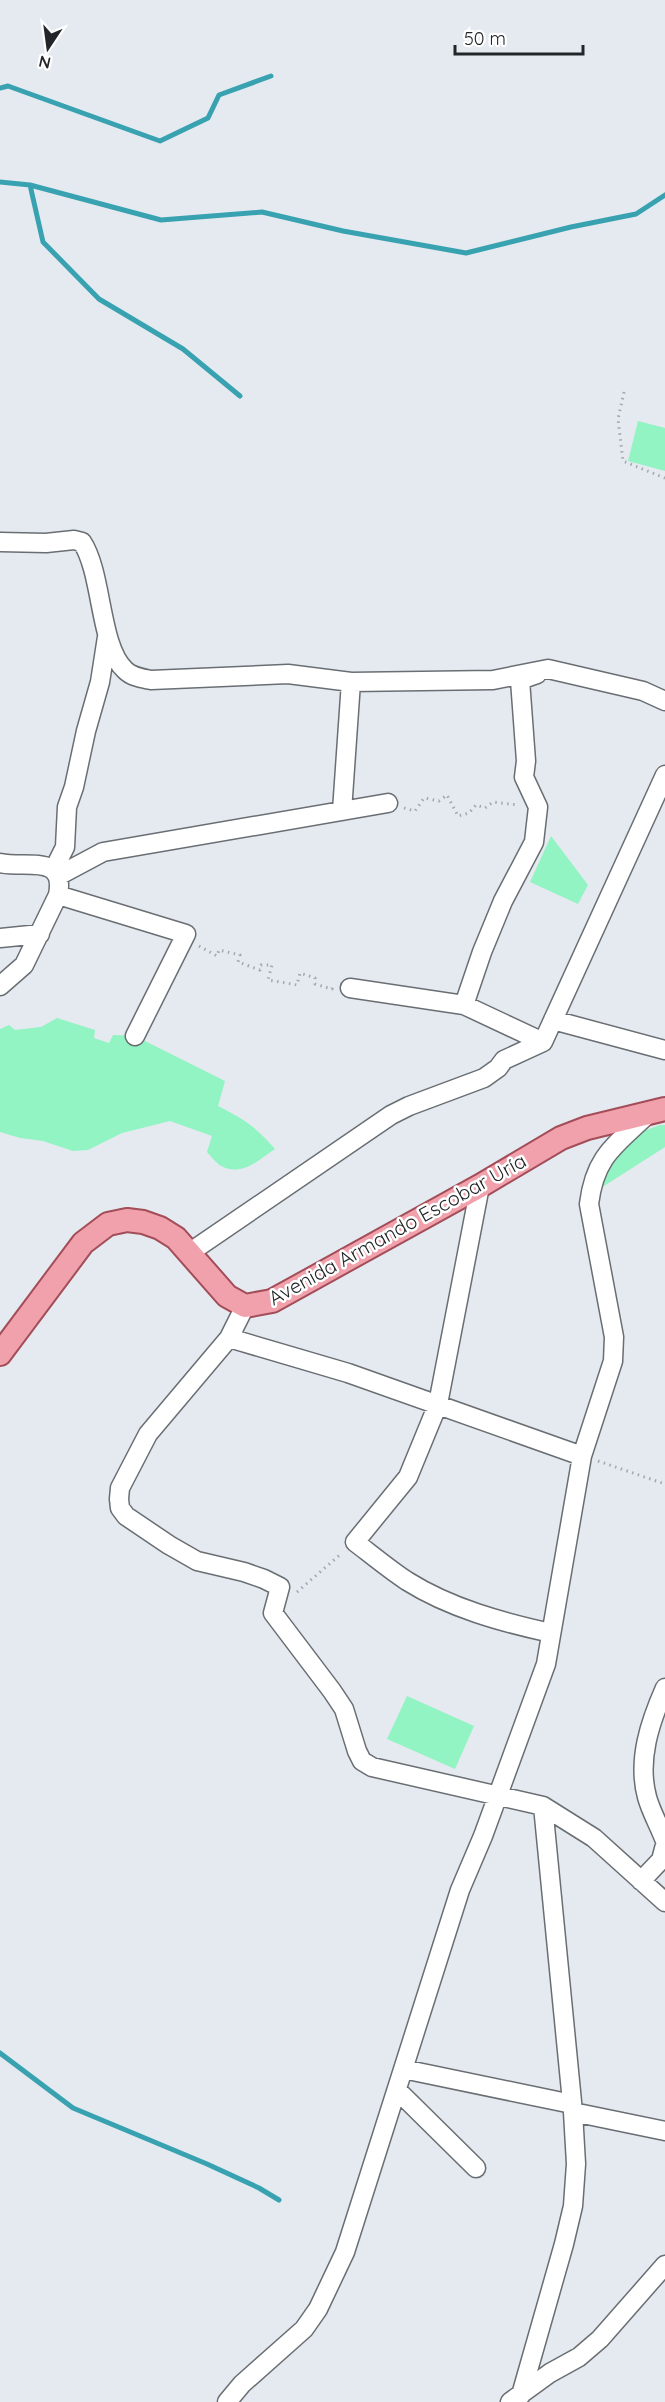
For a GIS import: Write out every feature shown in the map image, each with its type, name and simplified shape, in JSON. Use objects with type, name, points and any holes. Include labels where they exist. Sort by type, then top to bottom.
[{"type":"main road","name":"Avenida Armando Escobar Uría","points":[[0,1354],[83,1243],[108,1224],[127,1220],[143,1222],[160,1228],[176,1238],[227,1296],[245,1306],[272,1301],[480,1186],[561,1138],[587,1128],[658,1110]]},
{"type":"street","points":[[0,542],[46,543],[74,540],[82,542],[90,558],[107,633],[117,661],[125,671],[135,677],[151,680],[288,674],[351,682],[433,679],[493,680],[548,669],[643,691],[665,701]]},
{"type":"street","points":[[0,986],[24,965],[58,895],[60,884],[56,872],[65,847],[67,807],[100,682],[107,633]]},
{"type":"street","points":[[464,1005],[503,901],[534,842],[538,807],[524,777],[526,761],[520,680],[548,669]]},
{"type":"street","points":[[342,811],[351,682]]},
{"type":"street","points":[[189,1253],[391,1115],[484,1078],[498,1068],[504,1060],[543,1042],[665,775]]},
{"type":"street","points":[[0,863],[41,865],[56,872],[103,852],[388,803]]},
{"type":"street","points":[[58,895],[186,934],[135,1036]]},
{"type":"street","points":[[0,938],[40,934]]},
{"type":"street","points":[[350,988],[464,1005],[543,1042]]},
{"type":"street","points":[[553,1020],[665,1050]]},
{"type":"street","points":[[227,2402],[242,2385],[304,2330],[318,2309],[345,2252],[460,1890],[498,1796],[546,1664],[582,1456],[613,1361],[614,1337],[589,1204],[592,1182],[598,1166],[614,1146],[658,1110]]},
{"type":"street","points":[[480,1186],[438,1404],[408,1477],[355,1542],[408,1581],[456,1605],[509,1624],[551,1634]]},
{"type":"street","points":[[245,1306],[229,1338],[148,1434],[120,1488],[120,1508],[126,1516],[197,1561],[244,1572],[280,1587],[273,1613],[344,1709],[362,1761],[372,1767],[543,1806],[594,1838],[665,1902]]},
{"type":"street","points":[[229,1338],[348,1373],[582,1456]]},
{"type":"street","points":[[641,1881],[661,1860],[665,1843],[647,1798],[642,1767],[652,1716],[665,1688]]},
{"type":"street","points":[[515,2398],[564,2244],[573,2206],[576,2164],[573,2108],[543,1806]]},
{"type":"street","points":[[403,2069],[665,2131]]},
{"type":"street","points":[[398,2091],[476,2168]]},
{"type":"street","points":[[515,2398],[550,2373],[579,2357],[600,2339],[665,2265]]},
{"type":"path","points":[[624,392],[618,419],[622,461],[665,478]]},
{"type":"path","points":[[388,803],[415,812],[424,798],[439,801],[447,795],[458,816],[470,813],[476,806],[485,808],[493,802],[538,807]]},
{"type":"path","points":[[184,939],[217,956],[219,950],[240,955],[238,962],[260,970],[261,965],[272,965],[268,980],[297,985],[300,973],[315,978],[315,984],[332,989],[334,981],[350,988]]},
{"type":"path","points":[[582,1456],[665,1484]]},
{"type":"path","points":[[273,1613],[355,1542]]},
{"type":"green space","points":[[638,421],[665,428],[665,471],[628,461]]},
{"type":"green space","points":[[551,836],[588,885],[578,904],[530,882]]},
{"type":"green space","points":[[57,1018],[95,1030],[94,1038],[109,1043],[113,1035],[135,1036],[225,1081],[218,1106],[249,1124],[275,1149],[250,1166],[236,1170],[221,1166],[207,1152],[212,1136],[170,1121],[122,1133],[88,1150],[73,1151],[43,1141],[0,1132],[0,1029],[9,1025],[15,1030],[41,1027]]},
{"type":"green space","points":[[665,1125],[665,1147],[579,1202],[588,1167],[618,1140]]},
{"type":"green space","points":[[407,1696],[474,1726],[455,1769],[387,1739]]},
{"type":"waterway","points":[[0,88],[8,86],[160,141],[208,118],[219,95],[271,76]]},
{"type":"waterway","points":[[0,182],[30,185],[161,220],[262,212],[343,231],[466,253],[571,227],[636,214],[665,195]]},
{"type":"waterway","points":[[30,185],[43,242],[99,299],[183,349],[240,396]]},
{"type":"waterway","points":[[0,2053],[73,2108],[207,2164],[279,2200]]}]
